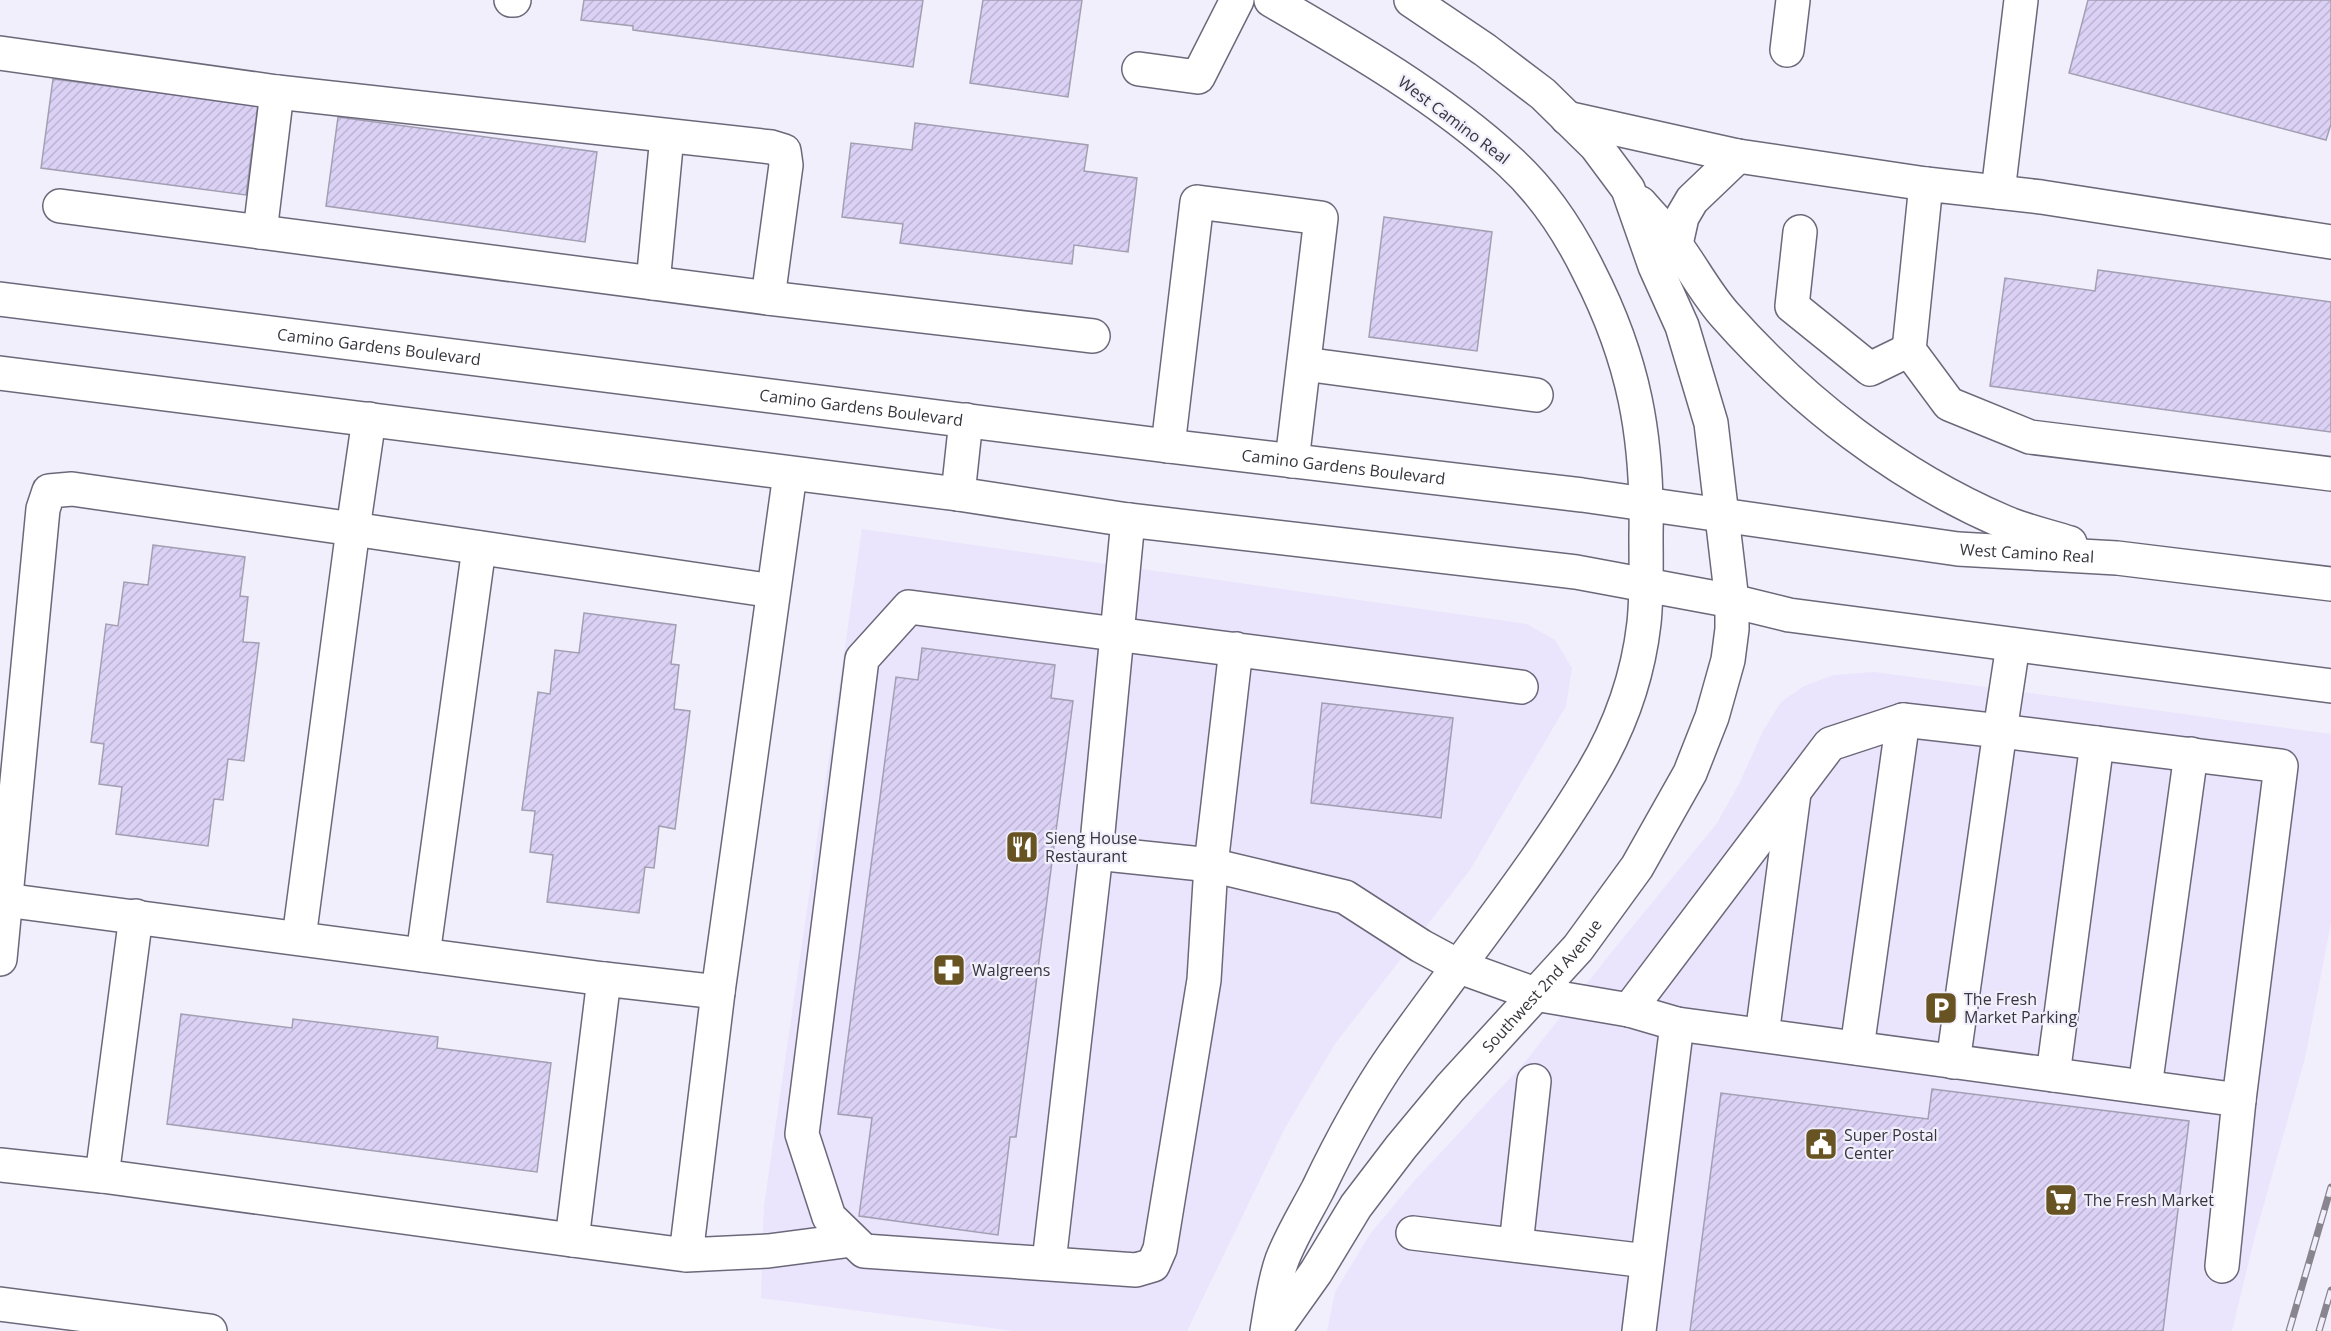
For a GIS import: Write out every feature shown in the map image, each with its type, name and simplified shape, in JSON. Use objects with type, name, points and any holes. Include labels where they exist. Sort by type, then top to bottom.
[{"type":"street","points":[[1139,69],[1198,77],[1237,0]]},
{"type":"street","name":"West Camino Real","points":[[1271,0],[1340,40],[1471,129],[1512,164],[1564,224],[1598,290],[1624,351],[1632,380],[1641,433],[1647,503],[1646,584]]},
{"type":"street","points":[[1412,0],[1485,50],[1543,94],[1596,146],[1628,189],[1676,244],[1723,313],[1773,367],[1840,425],[1885,457],[1945,493],[2006,523],[2117,558]]},
{"type":"street","points":[[1787,50],[1793,0]]},
{"type":"street","points":[[1998,192],[2021,0]]},
{"type":"street","points":[[0,52],[278,92],[771,147],[784,151],[786,165],[768,298]]},
{"type":"street","points":[[260,232],[278,92]]},
{"type":"street","points":[[1567,118],[1738,156],[2331,242]]},
{"type":"street","points":[[653,283],[667,136]]},
{"type":"street","points":[[1676,244],[1682,217],[1692,200],[1738,156]]},
{"type":"street","points":[[1926,184],[1909,350],[1949,404],[2030,437],[2331,474]]},
{"type":"street","points":[[1628,189],[1655,266],[1682,326],[1711,423],[1732,601]]},
{"type":"street","points":[[1168,446],[1197,202],[1321,218],[1292,461]]},
{"type":"street","points":[[60,206],[768,298],[1093,336]]},
{"type":"street","points":[[1800,232],[1791,306],[1870,369],[1909,350]]},
{"type":"street","name":"Camino Gardens Boulevard","points":[[0,299],[1722,514]]},
{"type":"street","points":[[1304,364],[1536,395]]},
{"type":"street","points":[[0,373],[958,494],[1128,520],[1576,572],[1732,601],[1789,615],[2331,686]]},
{"type":"street","points":[[299,938],[369,419]]},
{"type":"street","points":[[958,494],[966,420]]},
{"type":"street","points":[[686,1255],[718,992],[790,474]]},
{"type":"street","points":[[0,959],[43,509],[49,491],[72,489],[773,591]]},
{"type":"street","name":"West Camino Real","points":[[1722,514],[1958,549],[2117,558],[2331,584]]},
{"type":"street","points":[[1049,1262],[1096,853],[1128,520]]},
{"type":"street","points":[[423,955],[479,548]]},
{"type":"street","points":[[1267,1331],[1282,1261],[1352,1122],[1392,1059],[1571,809],[1595,770],[1618,723],[1635,671],[1644,625],[1646,584]]},
{"type":"street","name":"Southwest 2nd Avenue","points":[[1274,1331],[1316,1272],[1356,1206],[1394,1156],[1450,1088],[1578,948],[1637,867],[1667,818],[1690,773],[1712,717],[1728,660],[1732,629],[1732,601]]},
{"type":"street","points":[[1236,649],[1211,866],[1204,980],[1160,1249],[1153,1265],[1136,1270],[1049,1262],[864,1251],[829,1217],[802,1134],[862,659],[909,607],[1117,635],[1236,649],[1521,687]]},
{"type":"street","points":[[1953,1062],[2013,645]]},
{"type":"street","points":[[1629,1010],[1830,744],[1903,720],[2281,766],[2239,1100],[2222,1266]]},
{"type":"street","points":[[1857,1048],[1903,720]]},
{"type":"street","points":[[2053,1075],[2097,743]]},
{"type":"street","points":[[2145,1087],[2191,754]]},
{"type":"street","points":[[1762,1035],[1795,792]]},
{"type":"street","points":[[1096,853],[1211,866],[1345,897],[1421,946],[1460,967],[1535,994],[1629,1010],[1677,1024],[2239,1100]]},
{"type":"street","points":[[5,900],[718,992]]},
{"type":"street","points":[[102,1176],[136,916]]},
{"type":"street","points":[[572,1240],[604,979]]},
{"type":"street","points":[[1639,1331],[1677,1024]]},
{"type":"street","points":[[1516,1245],[1534,1081]]},
{"type":"street","points":[[0,1165],[102,1176],[686,1255],[768,1251],[852,1239]]},
{"type":"street","points":[[1413,1233],[1647,1261]]},
{"type":"street","points":[[0,1304],[210,1331]]},
{"type":"shaded area","points":[[862,529],[1527,624],[1555,640],[1572,668],[1566,706],[1470,870],[1335,1044],[1285,1128],[1187,1331],[1014,1331],[761,1298],[764,1206]]},
{"type":"shaded area","name":"The Fresh Market Parking","points":[[1875,672],[2331,734],[2331,923],[2305,1058],[2255,1236],[2232,1331],[1327,1331],[1335,1292],[1370,1234],[1415,1180],[1525,1062],[1717,823],[1739,784],[1763,731],[1781,702],[1804,686],[1834,675]]},
{"type":"building","points":[[584,0],[923,0],[913,67],[633,30],[633,26],[581,20]]},
{"type":"building","points":[[983,0],[1082,0],[1068,97],[970,83]]},
{"type":"building","points":[[2088,0],[2331,0],[2331,124],[2326,140],[2069,73]]},
{"type":"building","points":[[53,79],[258,105],[246,195],[41,168]]},
{"type":"building","points":[[338,117],[597,152],[585,242],[326,206]]},
{"type":"building","points":[[915,123],[1088,145],[1084,171],[1137,178],[1128,252],[1074,245],[1072,264],[900,243],[903,224],[842,217],[851,143],[912,150]]},
{"type":"building","points":[[1384,217],[1492,232],[1477,351],[1369,337]]},
{"type":"building","points":[[2098,270],[2331,302],[2331,432],[1990,386],[2005,278],[2095,291]]},
{"type":"building","points":[[153,545],[245,557],[240,596],[248,597],[243,642],[259,643],[244,761],[228,759],[223,800],[214,799],[208,846],[116,834],[122,787],[99,784],[104,744],[91,742],[106,624],[118,626],[124,582],[148,585]]},
{"type":"building","points":[[584,613],[676,625],[671,664],[679,665],[674,709],[690,711],[675,829],[659,826],[654,868],[645,867],[639,913],[547,902],[553,855],[530,852],[535,811],[522,810],[538,692],[550,694],[555,650],[579,653]]},
{"type":"building","points":[[922,648],[1055,665],[1051,698],[1073,701],[1016,1137],[1010,1137],[998,1235],[859,1216],[872,1118],[838,1114],[896,677],[918,680]]},
{"type":"building","points":[[1322,703],[1453,718],[1441,818],[1311,803]]},
{"type":"building","points":[[181,1014],[292,1028],[293,1019],[438,1037],[437,1048],[551,1063],[537,1172],[167,1124]]},
{"type":"building","points":[[1932,1089],[2189,1121],[2163,1331],[1690,1331],[1721,1093],[1928,1119]]},
{"type":"railway","points":[[2289,1331],[2331,1187]]},
{"type":"railway","points":[[2319,1331],[2331,1290]]},
{"type":"place","name":"Sieng House Restaurant","points":[[1022,847]]},
{"type":"place","name":"Walgreens","points":[[949,970]]},
{"type":"place","name":"The Fresh Market Parking","points":[[1941,1008]]},
{"type":"place","name":"Super Postal Center","points":[[1821,1144]]},
{"type":"place","name":"The Fresh Market","points":[[2061,1200]]}]
